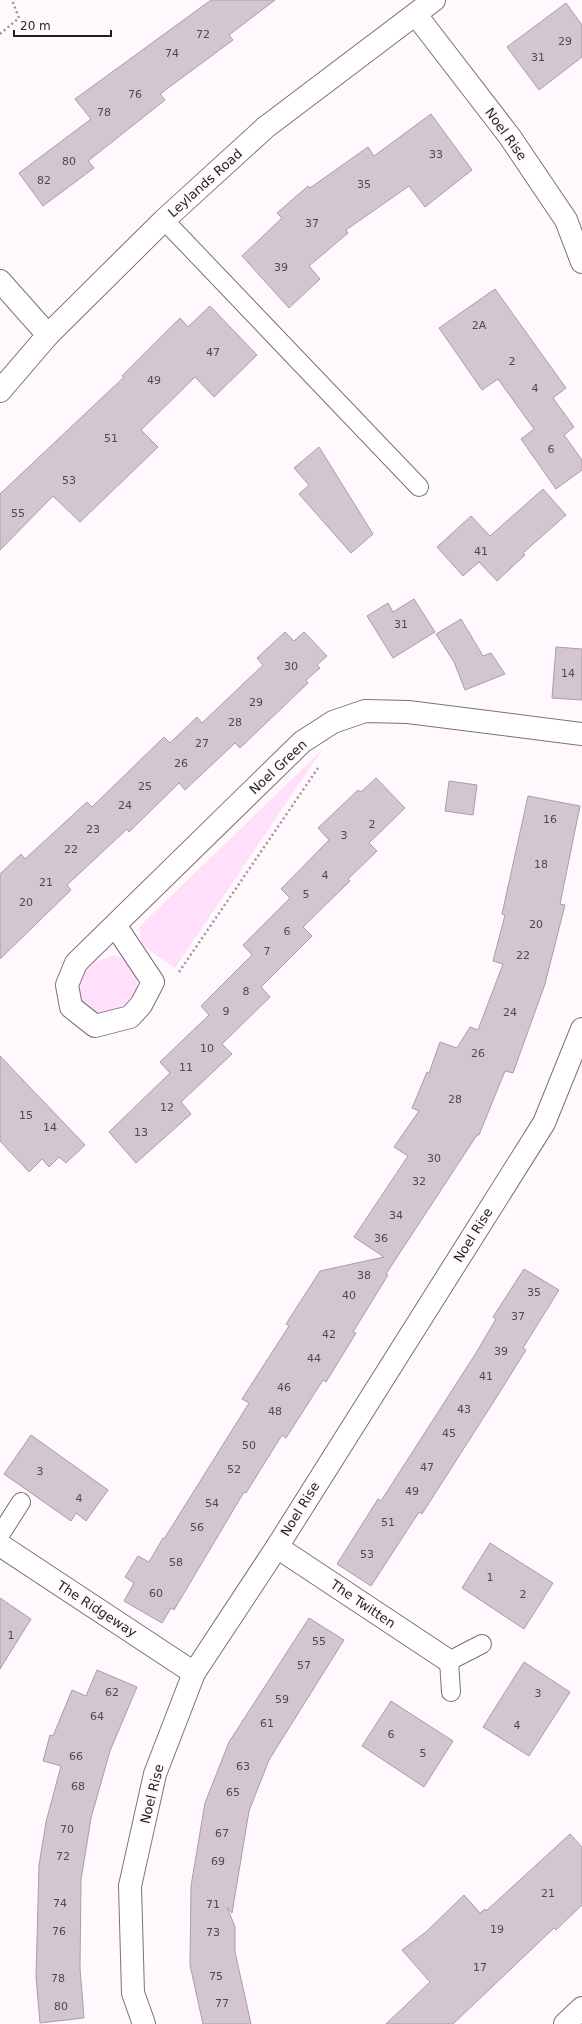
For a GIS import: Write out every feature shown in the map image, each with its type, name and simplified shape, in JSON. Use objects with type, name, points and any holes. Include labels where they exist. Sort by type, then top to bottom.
[{"type":"street","name":"Leylands Road","points":[[0,391],[48,334],[164,220],[266,127],[434,0]]},
{"type":"street","name":"Noel Rise","points":[[416,15],[510,137],[566,220],[582,262]]},
{"type":"street","points":[[0,281],[48,334]]},
{"type":"street","name":"Noel Green","points":[[153,982],[142,1004],[130,1017],[95,1026],[71,1007],[67,985],[76,963],[302,742],[333,722],[365,711],[408,712],[582,734]]},
{"type":"street","points":[[115,925],[153,982]]},
{"type":"street","name":"Noel Rise","points":[[144,2024],[133,1993],[130,1886],[155,1774],[194,1673],[277,1547],[544,1123],[582,1029]]},
{"type":"street","name":"The Ridgeway","points":[[0,1545],[194,1673]]},
{"type":"street","name":"The Twitten","points":[[277,1547],[449,1661]]},
{"type":"street","points":[[565,2024],[582,2008]]},
{"type":"lane","points":[[164,220],[420,487]]},
{"type":"lane","points":[[0,1535],[20,1502]]},
{"type":"lane","points":[[451,1692],[449,1661],[482,1644]]},
{"type":"path","points":[[0,34],[19,18],[12,0]]},
{"type":"path","points":[[153,982],[168,988],[322,762]]},
{"type":"shaded area","points":[[322,750],[175,968],[142,945],[139,927]]},
{"type":"shaded area","points":[[114,955],[128,960],[137,981],[136,989],[134,996],[125,1005],[113,1011],[99,1015],[81,1000],[79,987],[85,971],[97,961]]},
{"type":"building","points":[[211,0],[275,0],[229,35],[233,40],[160,94],[165,100],[88,161],[94,168],[43,206],[19,173],[91,119],[75,99]]},
{"type":"building","points":[[566,3],[582,25],[582,57],[539,90],[507,47]]},
{"type":"building","points":[[431,114],[472,170],[425,207],[409,186],[346,230],[348,233],[309,266],[320,279],[289,308],[242,256],[282,218],[277,213],[308,186],[310,188],[368,147],[374,156]]},
{"type":"building","points":[[495,289],[566,388],[553,398],[574,427],[564,435],[582,460],[582,470],[556,489],[521,439],[534,429],[498,379],[482,390],[439,328]]},
{"type":"building","points":[[210,306],[257,355],[214,397],[195,377],[141,430],[158,447],[80,522],[53,496],[0,550],[0,494],[124,377],[122,376],[180,318],[188,327]]},
{"type":"building","points":[[319,447],[373,534],[351,553],[299,494],[309,485],[294,468]]},
{"type":"building","points":[[543,489],[566,515],[523,553],[525,555],[497,581],[479,562],[463,576],[437,547],[471,516],[490,536]]},
{"type":"building","points":[[414,599],[435,632],[393,658],[367,616],[388,603],[393,612]]},
{"type":"building","points":[[461,619],[483,656],[491,653],[505,674],[465,690],[454,662],[436,634]]},
{"type":"building","points":[[285,632],[294,641],[304,632],[327,656],[317,665],[320,668],[306,680],[308,683],[240,748],[235,743],[185,790],[179,783],[129,832],[127,829],[67,885],[71,890],[0,959],[0,874],[21,854],[25,859],[87,802],[92,807],[164,737],[170,743],[197,717],[202,723],[263,665],[257,658]]},
{"type":"building","points":[[556,647],[582,649],[582,700],[552,698]]},
{"type":"building","points":[[376,778],[405,808],[369,843],[377,851],[348,879],[350,881],[303,927],[312,936],[261,987],[270,997],[222,1044],[232,1054],[181,1102],[191,1114],[136,1163],[109,1132],[170,1073],[160,1062],[209,1015],[201,1006],[252,955],[243,945],[290,898],[281,889],[329,840],[318,828],[358,790],[361,792]]},
{"type":"building","points":[[449,781],[477,785],[473,815],[445,811]]},
{"type":"building","points":[[528,796],[580,806],[560,904],[565,905],[545,984],[513,1073],[505,1071],[479,1135],[477,1135],[386,1274],[388,1275],[353,1332],[356,1333],[326,1382],[323,1380],[286,1438],[282,1435],[246,1493],[244,1492],[174,1610],[171,1608],[162,1623],[124,1601],[134,1583],[125,1577],[138,1556],[149,1562],[163,1538],[164,1539],[249,1403],[242,1399],[289,1326],[286,1324],[320,1271],[384,1257],[354,1237],[408,1156],[394,1147],[419,1111],[412,1108],[427,1072],[429,1073],[440,1042],[457,1048],[470,1027],[478,1030],[503,964],[493,961],[505,915],[502,914]]},
{"type":"building","points":[[0,1056],[85,1145],[66,1163],[59,1157],[49,1167],[42,1159],[29,1172],[0,1141]]},
{"type":"building","points":[[524,1269],[559,1290],[523,1348],[526,1350],[496,1398],[422,1514],[419,1512],[371,1586],[337,1564],[378,1499],[381,1501],[476,1353],[496,1319],[493,1317]]},
{"type":"building","points":[[31,1435],[108,1490],[86,1521],[76,1513],[71,1521],[4,1474]]},
{"type":"building","points":[[490,1543],[553,1583],[524,1629],[462,1588]]},
{"type":"building","points":[[0,1598],[31,1619],[0,1669]]},
{"type":"building","points":[[309,1618],[344,1640],[269,1760],[249,1811],[232,1913],[227,1907],[235,1927],[235,1952],[251,2024],[203,2024],[190,1965],[191,1886],[205,1803],[229,1742]]},
{"type":"building","points":[[524,1662],[570,1692],[529,1756],[483,1727]]},
{"type":"building","points":[[97,1670],[137,1687],[110,1751],[91,1818],[81,1880],[80,1968],[84,2018],[40,2023],[36,1977],[39,1865],[46,1822],[61,1766],[43,1761],[50,1735],[53,1736],[72,1690],[86,1696]]},
{"type":"building","points":[[391,1701],[453,1741],[424,1787],[362,1746]]},
{"type":"building","points":[[570,1834],[582,1847],[582,1905],[556,1930],[554,1928],[453,2024],[386,2024],[430,1982],[402,1950],[426,1932],[464,1895],[480,1913],[485,1909],[486,1911]]}]
